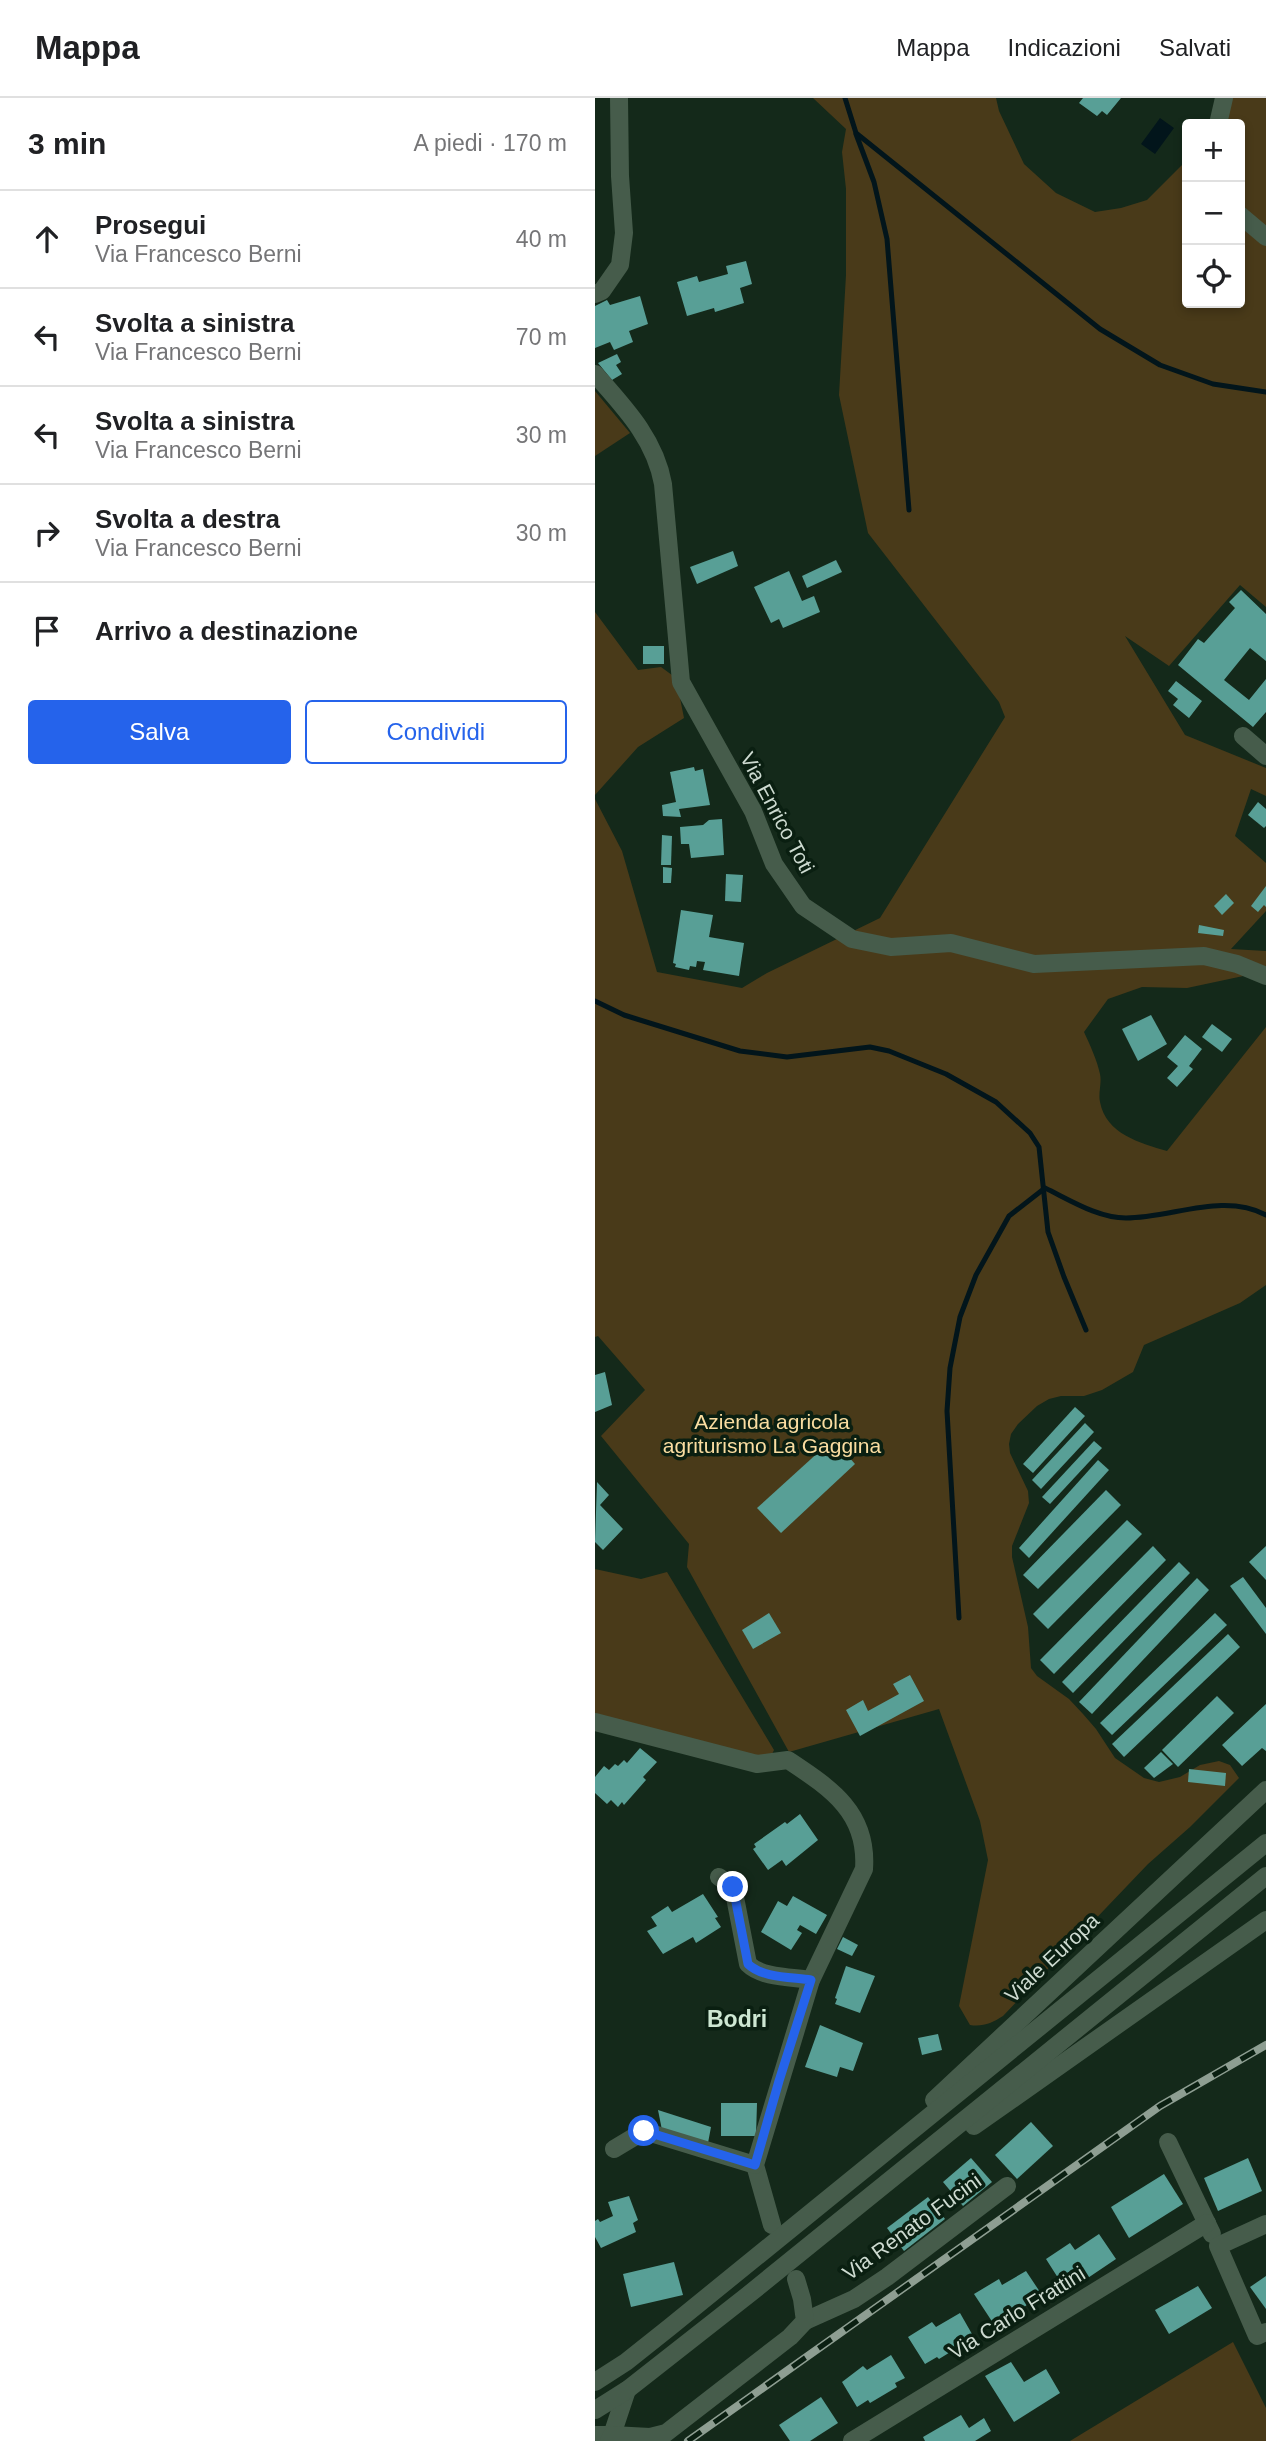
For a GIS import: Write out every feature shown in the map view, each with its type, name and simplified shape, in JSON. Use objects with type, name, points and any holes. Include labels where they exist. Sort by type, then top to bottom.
[{"type":"street","points":[[595,294],[602,291],[620,265],[624,233],[619,98]]},
{"type":"street","points":[[1219,119],[1224,98]]},
{"type":"street","points":[[1245,219],[1266,237]]},
{"type":"street","name":"Via Enrico Toti","points":[[595,374],[629,412],[660,463],[681,682],[753,811],[775,864],[803,906],[852,939],[891,947],[951,943],[1034,964],[1204,956],[1237,964],[1266,976]]},
{"type":"street","points":[[1243,736],[1266,756]]},
{"type":"street","points":[[595,1722],[757,1764],[788,1760],[842,1800],[855,1818],[865,1855],[864,1869],[811,1980],[755,2165],[772,2225]]},
{"type":"street","name":"Viale Europa","points":[[873,2163],[933,2100],[1266,1790]]},
{"type":"street","name":"Viale Europa","points":[[595,2382],[626,2362],[1266,1843]]},
{"type":"street","points":[[595,2410],[627,2390],[1266,1876]]},
{"type":"street","points":[[719,1877],[733,1887],[748,1964],[762,1972],[811,1980]]},
{"type":"street","points":[[892,2179],[958,2137],[1263,1922]]},
{"type":"street","points":[[614,2149],[644,2131],[755,2165]]},
{"type":"street","points":[[1168,2142],[1257,2336],[1266,2332]]},
{"type":"street","name":"Via Renato Fucini","points":[[605,2437],[650,2437],[666,2433],[790,2337],[805,2321],[854,2299],[887,2277],[1007,2186]]},
{"type":"street","name":"Via Carlo Frattini","points":[[852,2441],[1207,2223]]},
{"type":"street","points":[[1218,2246],[1266,2224]]},
{"type":"street","points":[[796,2279],[805,2321]]},
{"type":"street","points":[[605,2437],[627,2390]]},
{"type":"green space","name":"Azienda agricola agriturismo La Gaggina","points":[[813,98],[996,98],[999,111],[1024,164],[1056,193],[1095,212],[1147,200],[1182,165],[1182,308],[1245,308],[1245,119],[1212,119],[1219,98],[1266,98],[1266,607],[1240,585],[1169,666],[1125,636],[1185,735],[1266,768],[1266,796],[1251,789],[1235,836],[1266,863],[1266,911],[1231,949],[1266,951],[1266,983],[1248,975],[1187,988],[1142,987],[1108,999],[1084,1032],[1099,1069],[1100,1102],[1109,1122],[1126,1135],[1167,1151],[1266,1027],[1266,1285],[1240,1303],[1144,1345],[1133,1372],[1102,1390],[1084,1396],[1061,1396],[1037,1406],[1018,1424],[1011,1434],[1009,1444],[1010,1453],[1028,1491],[1029,1503],[1012,1546],[1012,1557],[1028,1627],[1031,1668],[1083,1714],[1115,1758],[1144,1778],[1159,1782],[1180,1777],[1200,1765],[1219,1761],[1230,1765],[1239,1778],[1148,1864],[1003,2016],[979,2025],[970,2025],[959,2006],[988,1860],[980,1821],[939,1709],[789,1752],[687,1567],[689,1544],[601,1436],[645,1390],[598,1336],[595,1337],[595,799],[622,851],[657,972],[742,988],[880,918],[1005,717],[999,702],[868,533],[839,395],[846,275],[846,189],[842,152],[846,129]]},
{"type":"green space","points":[[595,391],[630,433],[595,456]]},
{"type":"green space","points":[[595,612],[638,670],[661,667],[676,678],[684,718],[638,747],[595,795]]},
{"type":"green space","points":[[595,1569],[641,1579],[667,1572],[774,1750],[769,1760],[595,1720]]},
{"type":"green space","points":[[1233,2342],[1266,2408],[1266,2441],[1070,2441]]},
{"type":"shaded area","points":[[1160,118],[1174,128],[1155,154],[1141,144]]},
{"type":"building","points":[[1083,98],[1121,98],[1107,115],[1102,111],[1097,116],[1079,103]]},
{"type":"building","points":[[746,261],[752,284],[740,288],[744,303],[715,312],[714,308],[687,316],[677,282],[697,276],[699,282],[728,274],[726,266]]},
{"type":"building","points":[[640,296],[648,324],[629,331],[633,342],[614,350],[610,342],[595,348],[595,306],[607,300],[610,305]]},
{"type":"building","points":[[617,354],[621,362],[616,365],[622,374],[612,380],[598,363]]},
{"type":"building","points":[[733,551],[738,566],[697,584],[690,567]]},
{"type":"building","points":[[836,560],[842,572],[807,588],[802,576]]},
{"type":"building","points":[[789,571],[802,601],[814,596],[820,612],[783,628],[779,619],[771,623],[754,587]]},
{"type":"building","points":[[1241,590],[1266,614],[1266,661],[1250,648],[1224,680],[1249,700],[1266,679],[1266,712],[1253,727],[1178,665],[1198,639],[1204,643],[1235,608],[1229,602]]},
{"type":"building","points":[[643,646],[664,646],[664,664],[643,664]]},
{"type":"building","points":[[1176,681],[1202,701],[1189,718],[1173,705],[1178,699],[1168,691]]},
{"type":"building","points":[[694,767],[695,771],[703,769],[710,805],[679,809],[681,817],[663,816],[662,805],[676,802],[670,772]]},
{"type":"building","points":[[1258,802],[1266,809],[1264,828],[1248,815]]},
{"type":"building","points":[[722,819],[724,855],[691,858],[689,844],[681,844],[680,827],[703,825],[709,820]]},
{"type":"building","points":[[662,835],[672,836],[671,865],[661,865]]},
{"type":"building","points":[[663,867],[672,868],[671,883],[663,883]]},
{"type":"building","points":[[726,874],[743,875],[741,902],[725,901]]},
{"type":"building","points":[[1266,886],[1266,907],[1264,905],[1258,912],[1251,906]]},
{"type":"building","points":[[1226,894],[1234,903],[1222,915],[1214,906]]},
{"type":"building","points":[[681,910],[713,915],[709,937],[744,943],[739,976],[703,970],[705,962],[697,961],[696,967],[690,966],[689,970],[675,967],[676,964],[673,963]]},
{"type":"building","points":[[1199,925],[1224,930],[1223,936],[1198,933]]},
{"type":"building","points":[[1151,1015],[1167,1044],[1138,1061],[1122,1029]]},
{"type":"building","points":[[1212,1024],[1232,1039],[1222,1052],[1202,1037]]},
{"type":"building","points":[[1185,1035],[1202,1049],[1189,1066],[1193,1069],[1177,1087],[1167,1078],[1178,1066],[1167,1057]]},
{"type":"building","points":[[605,1372],[612,1405],[595,1412],[595,1375]]},
{"type":"building","points":[[1075,1407],[1085,1416],[1033,1473],[1023,1464]]},
{"type":"building","points":[[1085,1423],[1094,1432],[1041,1489],[1032,1480]]},
{"type":"building","points":[[833,1439],[855,1464],[781,1533],[757,1508]]},
{"type":"building","points":[[1094,1441],[1102,1448],[1050,1504],[1042,1497]]},
{"type":"building","points":[[1098,1460],[1109,1470],[1029,1558],[1019,1548]]},
{"type":"building","points":[[597,1482],[609,1495],[600,1505],[623,1529],[603,1550],[595,1542]]},
{"type":"building","points":[[1106,1490],[1121,1505],[1038,1589],[1023,1575]]},
{"type":"building","points":[[1127,1520],[1142,1534],[1048,1629],[1033,1614]]},
{"type":"building","points":[[1153,1546],[1166,1560],[1054,1674],[1040,1660]]},
{"type":"building","points":[[1266,1546],[1266,1580],[1249,1562]]},
{"type":"building","points":[[1179,1562],[1190,1573],[1073,1693],[1062,1682]]},
{"type":"building","points":[[1243,1577],[1266,1608],[1266,1634],[1230,1586]]},
{"type":"building","points":[[1197,1578],[1209,1590],[1092,1714],[1079,1702]]},
{"type":"building","points":[[769,1613],[781,1633],[753,1649],[742,1630]]},
{"type":"building","points":[[1215,1613],[1227,1625],[1112,1735],[1100,1723]]},
{"type":"building","points":[[1228,1634],[1240,1647],[1124,1757],[1112,1744]]},
{"type":"building","points":[[910,1675],[924,1701],[860,1736],[846,1710],[863,1700],[868,1711],[899,1694],[893,1684]]},
{"type":"building","points":[[1217,1696],[1234,1713],[1178,1767],[1162,1750]]},
{"type":"building","points":[[1266,1704],[1266,1751],[1262,1748],[1242,1766],[1222,1745]]},
{"type":"building","points":[[640,1748],[657,1762],[643,1777],[646,1780],[624,1805],[622,1802],[618,1807],[611,1800],[607,1804],[595,1793],[595,1777],[604,1766],[609,1770],[624,1760],[627,1763]]},
{"type":"building","points":[[1161,1752],[1173,1764],[1154,1778],[1144,1768]]},
{"type":"building","points":[[1189,1769],[1226,1773],[1225,1786],[1188,1782]]},
{"type":"building","points":[[800,1814],[818,1840],[786,1866],[782,1860],[768,1870],[753,1849],[756,1847],[754,1844]]},
{"type":"building","points":[[703,1894],[718,1917],[715,1918],[721,1927],[696,1943],[693,1937],[663,1954],[647,1931],[657,1926],[651,1917],[668,1906],[672,1912]]},
{"type":"building","points":[[793,1896],[827,1915],[816,1934],[800,1925],[797,1930],[802,1933],[791,1950],[761,1932],[778,1901],[787,1906]]},
{"type":"building","points":[[843,1937],[858,1945],[852,1956],[837,1949]]},
{"type":"building","points":[[846,1966],[875,1976],[860,2013],[835,2004]]},
{"type":"building","points":[[820,2025],[863,2043],[853,2071],[840,2067],[837,2077],[805,2067]]},
{"type":"building","points":[[938,2034],[942,2050],[922,2055],[918,2038]]},
{"type":"building","points":[[721,2103],[757,2103],[756,2136],[721,2136]]},
{"type":"building","points":[[658,2110],[711,2127],[708,2143],[662,2130]]},
{"type":"building","points":[[1031,2122],[1053,2146],[1017,2179],[995,2155]]},
{"type":"building","points":[[971,2158],[992,2182],[963,2206],[943,2182]]},
{"type":"building","points":[[1248,2158],[1262,2191],[1218,2211],[1204,2178]]},
{"type":"building","points":[[1164,2174],[1183,2204],[1129,2238],[1111,2207]]},
{"type":"building","points":[[629,2196],[638,2220],[633,2223],[636,2232],[601,2248],[595,2237],[595,2221],[598,2219],[600,2222],[613,2216],[608,2202]]},
{"type":"building","points":[[928,2197],[945,2219],[904,2251],[887,2228]]},
{"type":"building","points":[[1099,2234],[1116,2259],[1067,2292],[1046,2259],[1070,2243],[1075,2250]]},
{"type":"building","points":[[674,2262],[683,2295],[631,2307],[623,2274]]},
{"type":"building","points":[[1026,2271],[1042,2295],[995,2326],[974,2294],[999,2279],[1002,2285]]},
{"type":"building","points":[[1266,2276],[1266,2309],[1250,2287]]},
{"type":"building","points":[[1198,2286],[1212,2308],[1169,2334],[1155,2310]]},
{"type":"building","points":[[960,2313],[972,2334],[963,2340],[965,2343],[925,2364],[908,2337],[932,2322],[936,2327]]},
{"type":"building","points":[[891,2355],[905,2378],[895,2383],[897,2387],[870,2403],[868,2400],[857,2407],[842,2382],[863,2366],[867,2370]]},
{"type":"building","points":[[1011,2362],[1024,2382],[1046,2369],[1060,2393],[1014,2422],[985,2376]]},
{"type":"building","points":[[821,2397],[838,2423],[810,2441],[790,2441],[779,2425]]},
{"type":"building","points":[[961,2415],[969,2428],[984,2418],[991,2431],[975,2441],[925,2441],[923,2437]]},
{"type":"waterway","points":[[845,98],[856,133],[1100,329],[1160,365],[1213,384],[1266,392]]},
{"type":"waterway","points":[[856,134],[874,182],[887,239],[909,510]]},
{"type":"waterway","points":[[595,1001],[624,1015],[740,1051],[787,1057],[870,1047],[889,1051],[946,1074],[996,1102],[1030,1133],[1039,1147],[1048,1232],[1086,1330]]},
{"type":"waterway","points":[[959,1618],[947,1411],[950,1368],[960,1317],[976,1275],[1009,1216],[1045,1188],[1084,1208],[1116,1217],[1143,1217],[1215,1206],[1250,1209],[1266,1215]]},
{"type":"railway","points":[[688,2441],[1160,2106],[1266,2045]]},
{"type":"district","name":"Bodri","points":[[737,2019]]},
{"type":"route","points":[[644,2131],[755,2165],[811,1980],[762,1972],[748,1964],[733,1887]]}]
